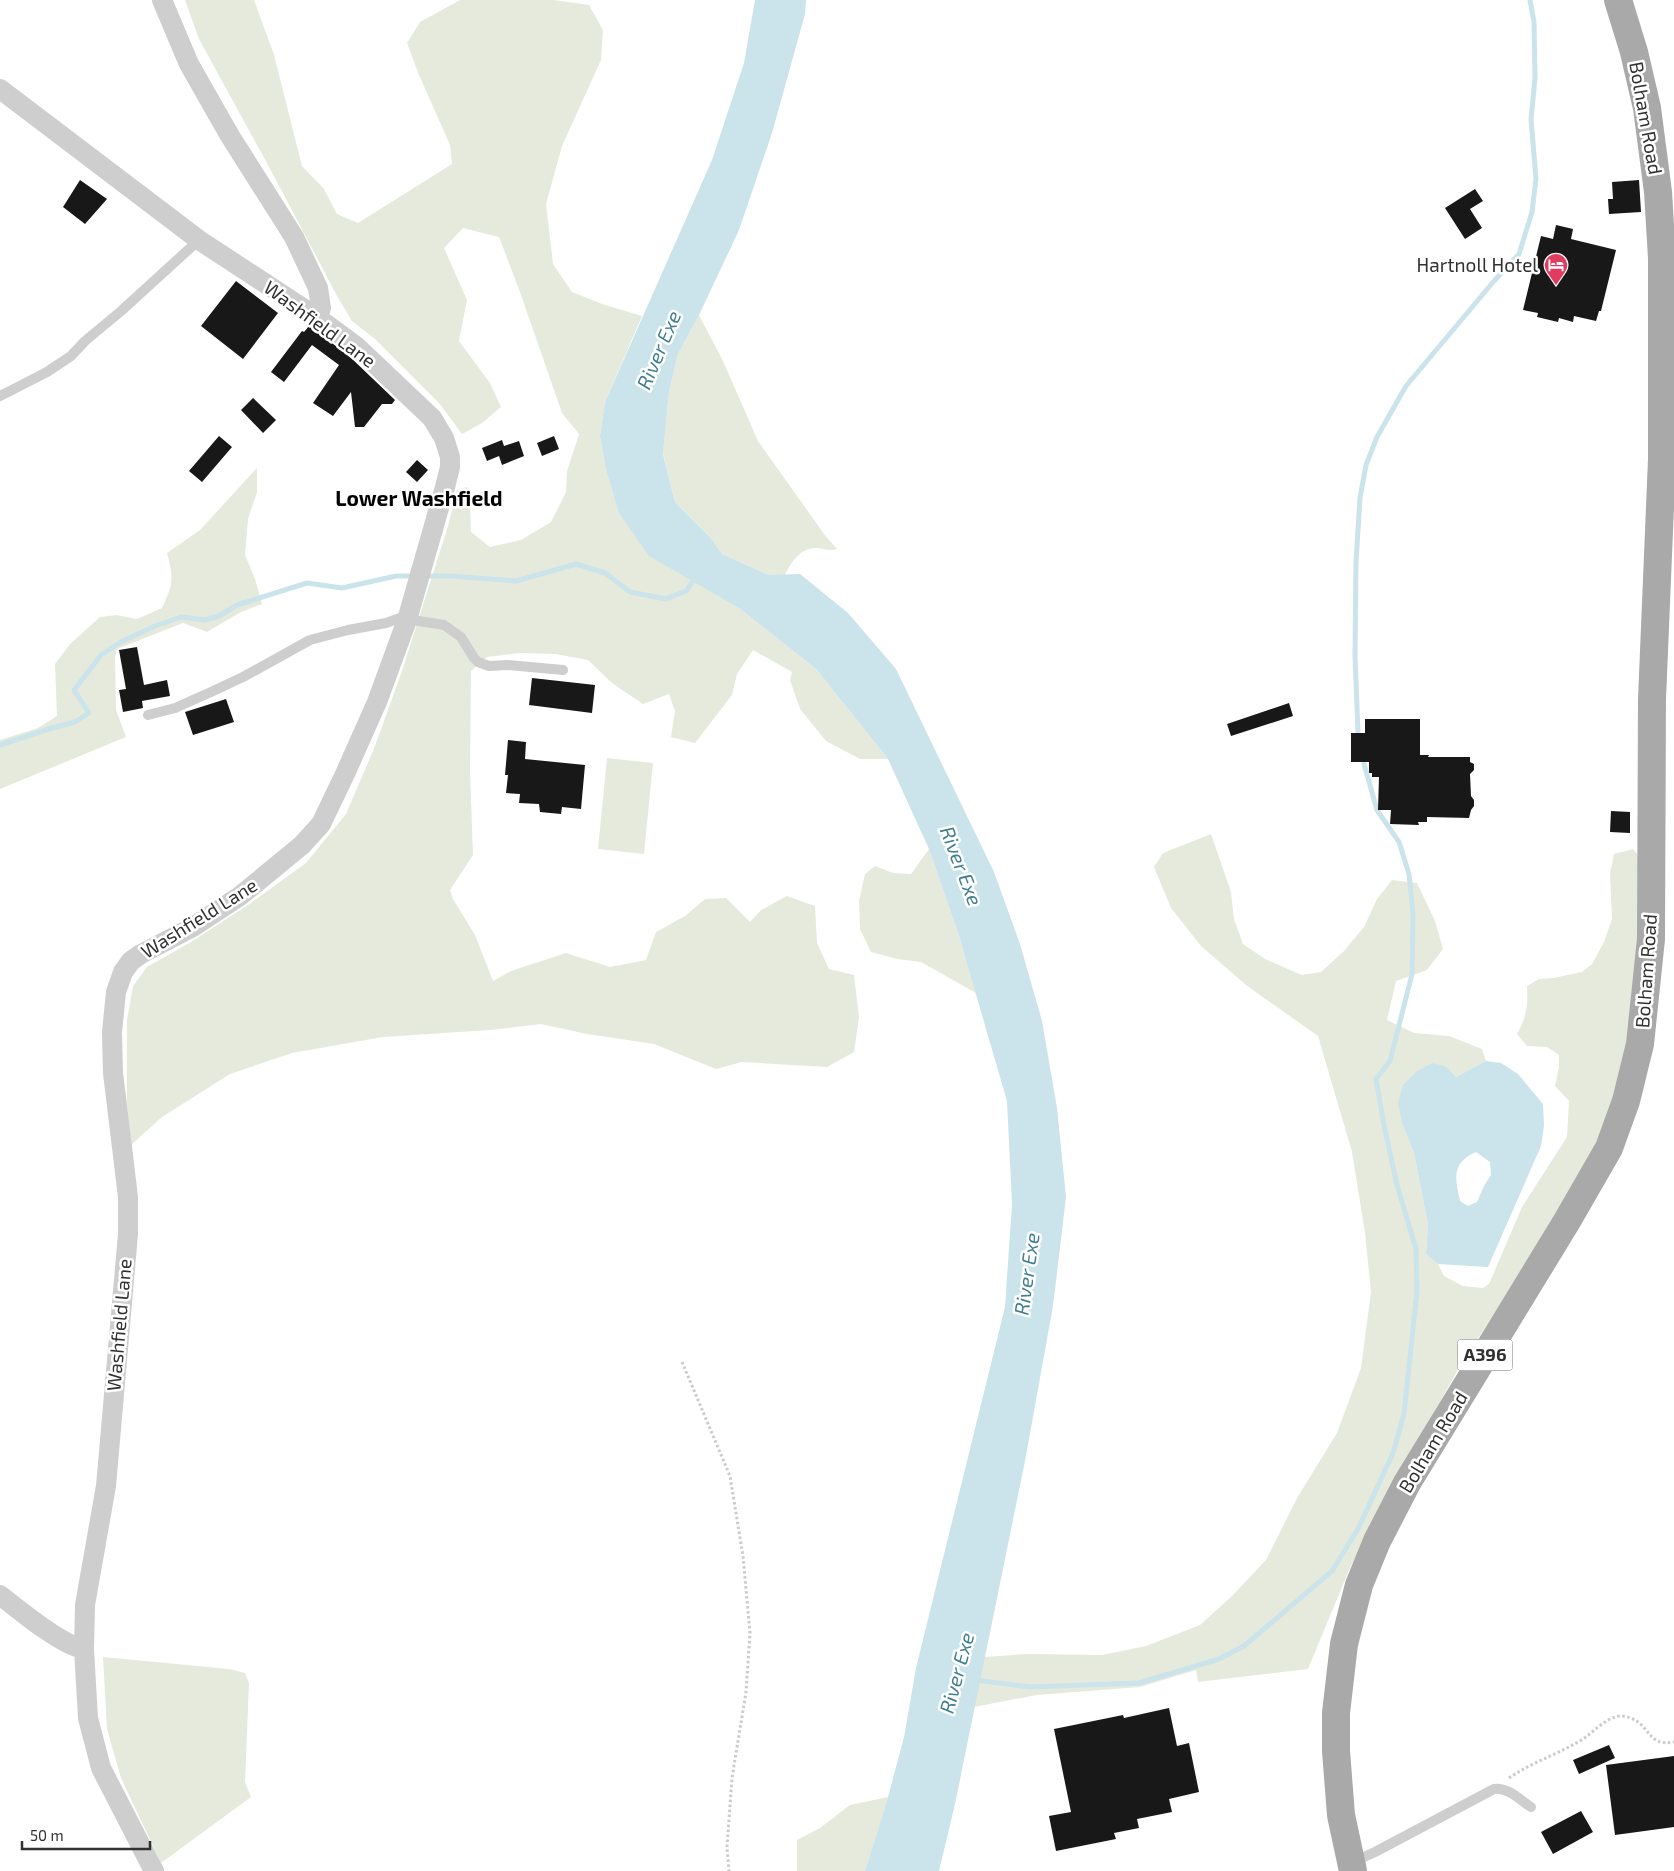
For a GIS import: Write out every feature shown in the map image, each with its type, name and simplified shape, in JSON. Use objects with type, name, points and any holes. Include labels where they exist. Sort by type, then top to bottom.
[{"type":"main road","name":"Bolham Road","points":[[1352,1867],[1338,1794],[1336,1732],[1338,1688],[1344,1644],[1359,1585],[1377,1541],[1406,1483],[1567,1221],[1609,1148],[1626,1101],[1640,1044],[1651,939],[1652,699],[1668,251],[1647,108],[1634,52],[1618,0]]},
{"type":"street","points":[[162,0],[189,64],[230,136],[294,237],[318,288],[321,308],[318,318]]},
{"type":"street","name":"Washfield Lane","points":[[0,89],[199,240],[318,318],[356,346],[432,418],[444,438],[450,467],[407,620],[377,702],[346,774],[321,824],[302,845],[240,896],[193,927],[132,961],[123,972],[118,986],[112,1032],[113,1073],[128,1197],[128,1234],[106,1486],[85,1605],[84,1649],[88,1718],[101,1768],[154,1871]]},
{"type":"street","points":[[0,1595],[51,1633],[76,1648],[84,1649]]},
{"type":"lane","points":[[0,396],[71,356],[85,341],[120,312],[199,240]]},
{"type":"lane","points":[[148,715],[175,708],[211,692],[310,640],[386,623],[400,618],[444,625],[461,637],[474,658],[489,666],[507,665],[563,670]]},
{"type":"lane","points":[[1352,1867],[1375,1852],[1482,1794],[1501,1788],[1532,1807]]},
{"type":"path","points":[[682,1362],[730,1476],[743,1556],[750,1632],[746,1692],[732,1778],[727,1847],[729,1871]]},
{"type":"path","points":[[1501,1788],[1504,1782],[1516,1773],[1582,1739],[1615,1717],[1624,1716],[1632,1718],[1655,1740],[1666,1744],[1674,1742]]},
{"type":"shaded area","points":[[185,0],[254,0],[274,55],[302,166],[324,189],[337,214],[358,223],[452,164],[450,145],[407,43],[420,22],[460,0],[554,0],[589,5],[603,30],[601,60],[562,146],[546,204],[553,264],[572,292],[602,304],[642,316],[605,402],[600,436],[605,465],[739,608],[816,669],[888,759],[860,759],[826,741],[800,709],[790,680],[792,672],[753,650],[737,674],[732,695],[695,743],[671,737],[675,711],[669,694],[643,704],[612,683],[588,660],[555,654],[520,653],[487,657],[471,671],[470,771],[473,855],[450,890],[453,899],[475,935],[493,981],[511,971],[566,953],[610,967],[646,960],[656,932],[685,916],[705,899],[726,898],[750,922],[761,910],[787,896],[815,906],[817,943],[829,969],[854,975],[859,1017],[854,1052],[827,1067],[742,1062],[716,1069],[654,1044],[587,1034],[541,1024],[490,1030],[383,1037],[292,1053],[230,1074],[162,1117],[131,1145],[127,1105],[127,1020],[133,986],[147,967],[191,942],[248,905],[306,863],[346,814],[375,746],[402,671],[448,526],[457,490],[467,487],[470,502],[471,532],[490,547],[521,540],[551,522],[566,492],[567,471],[579,434],[562,413],[499,237],[463,228],[444,248],[467,300],[459,341],[490,383],[501,407],[482,423],[462,434],[439,403],[375,339],[352,321],[199,39]]},
{"type":"shaded area","points":[[699,315],[723,361],[758,441],[824,534],[837,549],[811,548],[806,550],[797,556],[785,575],[769,575],[722,554],[710,537],[675,502],[663,453],[669,392],[678,354]]},
{"type":"shaded area","points":[[257,468],[257,492],[248,519],[245,555],[255,579],[262,604],[241,612],[207,632],[183,623],[117,649],[115,657],[116,710],[126,737],[0,789],[0,740],[38,728],[57,716],[55,664],[70,644],[100,617],[116,615],[137,619],[162,608],[171,581],[171,569],[167,553],[200,530]]},
{"type":"shaded area","points":[[607,758],[653,763],[644,854],[598,849]]},
{"type":"shaded area","points":[[1211,834],[1231,892],[1234,919],[1243,944],[1265,959],[1302,975],[1321,972],[1344,951],[1364,927],[1377,899],[1392,880],[1417,883],[1435,921],[1443,949],[1427,970],[1396,981],[1387,1020],[1414,1033],[1449,1036],[1482,1049],[1486,1061],[1456,1077],[1447,1067],[1403,1126],[1414,1153],[1428,1225],[1426,1254],[1438,1264],[1444,1276],[1463,1286],[1483,1288],[1489,1284],[1522,1207],[1567,1137],[1569,1101],[1555,1086],[1559,1067],[1559,1055],[1547,1047],[1527,1046],[1517,1034],[1526,1011],[1527,986],[1539,979],[1582,972],[1592,964],[1604,942],[1612,919],[1610,874],[1614,854],[1633,849],[1644,862],[1640,976],[1618,1087],[1592,1155],[1460,1366],[1382,1505],[1349,1570],[1308,1669],[1198,1682],[1196,1670],[1140,1687],[1037,1695],[974,1707],[984,1657],[1028,1654],[1102,1655],[1146,1646],[1200,1625],[1231,1597],[1266,1560],[1297,1498],[1337,1433],[1361,1368],[1371,1292],[1365,1233],[1352,1152],[1318,1036],[1246,985],[1201,946],[1171,908],[1154,867],[1163,853]]},
{"type":"shaded area","points":[[929,849],[959,936],[976,993],[921,962],[897,959],[871,952],[860,929],[859,901],[865,874],[875,866],[893,873],[911,874]]},
{"type":"shaded area","points":[[103,1657],[229,1669],[245,1673],[249,1683],[245,1782],[251,1797],[161,1863],[121,1778],[107,1729]]},
{"type":"shaded area","points":[[888,1797],[865,1871],[797,1871],[797,1840],[820,1828],[850,1805]]},
{"type":"water","name":"River Exe","points":[[755,0],[806,0],[805,14],[772,133],[739,230],[699,315],[678,354],[669,392],[663,454],[675,502],[710,537],[722,554],[769,575],[800,574],[848,613],[896,669],[994,872],[1020,944],[1042,1021],[1057,1108],[1066,1197],[1053,1306],[1025,1461],[955,1804],[939,1871],[865,1871],[904,1737],[916,1668],[1005,1307],[1012,1204],[1007,1101],[959,936],[929,849],[888,759],[816,669],[739,608],[649,556],[619,513],[605,465],[600,436],[605,402],[712,160],[744,63]]},
{"type":"water","points":[[1486,1061],[1501,1063],[1518,1074],[1543,1104],[1544,1126],[1541,1146],[1488,1267],[1438,1264],[1426,1254],[1428,1225],[1414,1153],[1403,1126],[1398,1103],[1403,1085],[1416,1072],[1432,1063],[1447,1067],[1456,1077]],"holes":[[[1476,1152],[1490,1162],[1491,1175],[1477,1202],[1468,1206],[1460,1201],[1456,1178],[1462,1161]]]},
{"type":"building","points":[[80,180],[107,199],[85,224],[63,207]]},
{"type":"building","points":[[1639,180],[1641,212],[1609,214],[1608,199],[1613,199],[1612,182]]},
{"type":"building","points":[[1475,189],[1483,201],[1470,209],[1482,228],[1465,239],[1445,208]]},
{"type":"building","points":[[1556,225],[1573,229],[1571,239],[1616,250],[1601,311],[1599,311],[1596,321],[1574,316],[1573,322],[1559,318],[1558,322],[1537,317],[1538,313],[1523,310],[1541,236],[1553,239]]},
{"type":"building","points":[[236,281],[278,313],[243,359],[201,326]]},
{"type":"building","points":[[309,326],[348,355],[395,400],[392,404],[382,404],[364,427],[355,427],[351,392],[333,416],[313,403],[339,365],[312,345],[284,382],[271,372],[302,331],[304,332]]},
{"type":"building","points":[[253,398],[276,420],[263,433],[241,410]]},
{"type":"building","points":[[219,436],[232,447],[202,482],[189,471]]},
{"type":"building","points":[[554,436],[559,449],[542,456],[537,443]]},
{"type":"building","points":[[502,440],[504,446],[519,441],[524,456],[502,465],[499,456],[487,461],[482,448]]},
{"type":"building","points":[[417,460],[428,470],[417,482],[406,472]]},
{"type":"building","points":[[137,647],[144,685],[167,680],[170,696],[142,701],[143,708],[123,712],[119,690],[126,689],[119,650]]},
{"type":"building","points":[[532,678],[595,685],[592,713],[529,705]]},
{"type":"building","points":[[226,699],[234,722],[193,735],[185,712]]},
{"type":"building","points":[[1289,703],[1293,716],[1231,736],[1227,724]]},
{"type":"building","points":[[1365,719],[1420,719],[1420,755],[1429,755],[1428,757],[1470,757],[1470,762],[1474,764],[1474,770],[1470,774],[1471,796],[1474,800],[1474,806],[1469,818],[1427,817],[1427,822],[1418,822],[1419,825],[1390,824],[1391,810],[1378,810],[1379,777],[1372,777],[1372,773],[1369,773],[1369,762],[1351,762],[1351,733],[1365,733]]},
{"type":"building","points":[[508,740],[526,742],[525,759],[585,765],[581,809],[562,807],[561,814],[540,812],[539,804],[519,803],[520,794],[506,793],[508,775],[505,775]]},
{"type":"building","points":[[1611,811],[1630,812],[1630,833],[1610,832]]},
{"type":"building","points":[[1169,1708],[1177,1746],[1189,1743],[1199,1792],[1169,1799],[1172,1812],[1137,1819],[1139,1828],[1114,1833],[1116,1839],[1056,1851],[1049,1816],[1071,1812],[1054,1729],[1123,1715],[1124,1718]]},
{"type":"building","points":[[1609,1745],[1615,1758],[1579,1774],[1573,1760]]},
{"type":"building","points":[[1674,1756],[1674,1827],[1615,1835],[1606,1765]]},
{"type":"building","points":[[1581,1811],[1593,1832],[1553,1854],[1541,1832]]},
{"type":"waterway","points":[[1358,732],[1355,656],[1356,562],[1360,498],[1366,465],[1377,437],[1406,386],[1519,254],[1532,212],[1536,179],[1531,119],[1535,78],[1534,22],[1530,0]]},
{"type":"waterway","points":[[424,576],[516,581],[576,564],[605,573],[630,592],[666,599],[686,591],[696,577]]},
{"type":"waterway","points":[[0,745],[75,722],[89,713],[74,690],[101,655],[121,642],[155,626],[181,617],[205,620],[219,616],[237,605],[307,583],[342,588],[396,576],[416,576]]},
{"type":"waterway","name":"River Exe","points":[[975,1680],[1030,1687],[1139,1683],[1219,1659],[1244,1646],[1332,1571],[1358,1529],[1393,1453],[1404,1414],[1417,1291],[1416,1249],[1397,1185],[1376,1079],[1390,1061],[1412,974],[1413,914],[1409,874],[1399,842],[1377,810],[1364,764]]},
{"type":"place","name":"Hartnoll Hotel","points":[[1556,286]]},
{"type":"district","name":"Lower Washfield","points":[[419,499]]}]
